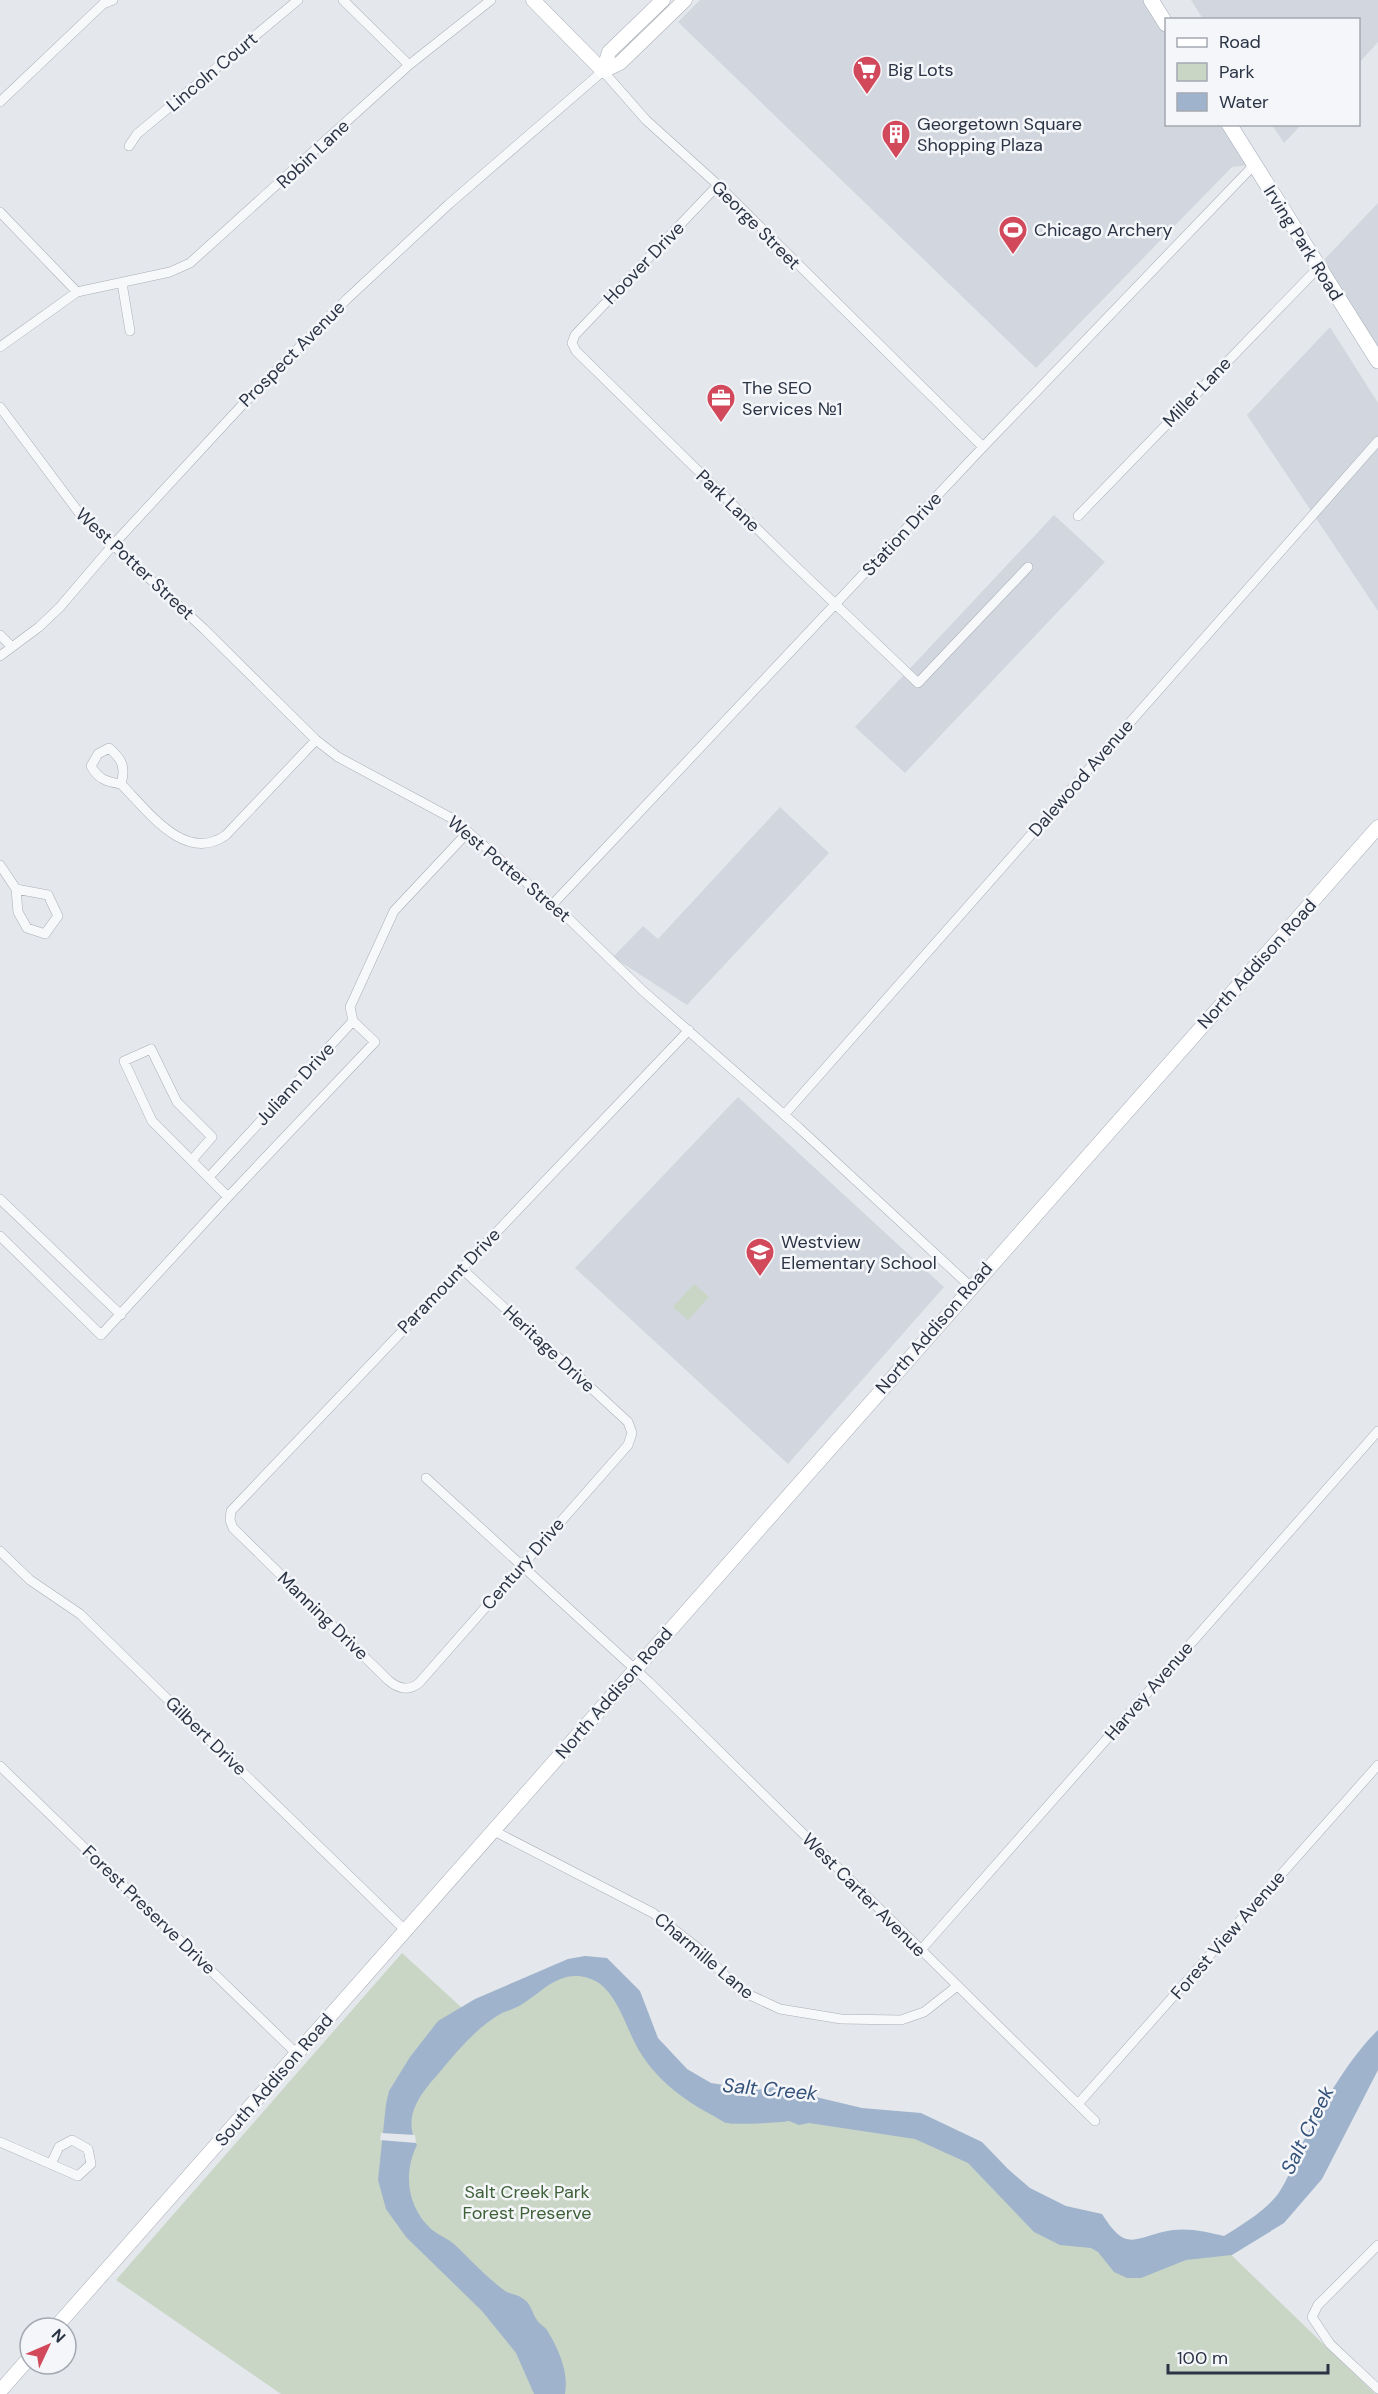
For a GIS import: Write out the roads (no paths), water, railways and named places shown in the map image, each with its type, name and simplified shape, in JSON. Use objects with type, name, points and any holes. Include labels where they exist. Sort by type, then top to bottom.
[{"type":"main road","points":[[1151,0],[1165,21]]},
{"type":"main road","name":"Irving Park Road","points":[[1229,126],[1317,269],[1378,362]]},
{"type":"street","points":[[0,102],[103,4],[113,0]]},
{"type":"street","name":"Lincoln Court","points":[[129,146],[137,134],[298,0]]},
{"type":"street","points":[[344,0],[409,65]]},
{"type":"street","name":"Robin Lane","points":[[0,347],[77,292],[170,273],[190,263],[409,65],[491,0]]},
{"type":"street","name":"George Street","points":[[533,0],[603,71],[645,120],[718,185],[982,447]]},
{"type":"street","name":"Prospect Avenue","points":[[603,71],[609,52],[663,0]]},
{"type":"street","name":"Prospect Avenue","points":[[0,656],[60,607],[112,546],[244,403],[347,299],[449,204],[603,71],[620,63],[685,0]]},
{"type":"street","name":"Station Drive","points":[[552,905],[982,447],[1254,165]]},
{"type":"street","name":"Hoover Drive","points":[[573,343],[575,335],[718,185]]},
{"type":"street","points":[[0,212],[77,292]]},
{"type":"street","name":"Miller Lane","points":[[1077,516],[1317,269]]},
{"type":"street","points":[[122,283],[130,331]]},
{"type":"street","name":"Park Lane","points":[[573,343],[576,351],[637,412],[918,683],[1028,567]]},
{"type":"street","name":"West Potter Street","points":[[0,407],[80,514],[204,629],[316,740],[338,756],[453,819],[784,1114],[971,1287]]},
{"type":"street","name":"Dalewood Avenue","points":[[784,1114],[1378,441]]},
{"type":"street","points":[[0,635],[12,647]]},
{"type":"street","points":[[121,784],[182,840],[193,844],[210,843],[226,835],[316,740]]},
{"type":"street","name":"North Addison Road","points":[[494,1831],[634,1669],[1378,827]]},
{"type":"street","points":[[0,1236],[101,1335],[375,1042],[353,1021],[350,1007],[394,911],[468,832]]},
{"type":"street","points":[[0,865],[16,889],[18,912],[27,928],[45,934],[58,916],[48,895],[16,889]]},
{"type":"street","name":"Juliann Drive","points":[[209,1177],[353,1021]]},
{"type":"street","name":"Paramount Drive","points":[[242,1537],[230,1520],[231,1511],[689,1030]]},
{"type":"street","points":[[192,1160],[212,1137],[177,1102],[151,1049],[124,1061],[152,1121],[228,1197]]},
{"type":"street","points":[[0,1199],[121,1315]]},
{"type":"street","name":"Heritage Drive","points":[[461,1268],[628,1422],[632,1433]]},
{"type":"street","name":"Harvey Avenue","points":[[920,1951],[1378,1431]]},
{"type":"street","name":"Century Drive","points":[[408,1689],[418,1683],[628,1445],[632,1433]]},
{"type":"street","name":"West Carter Avenue","points":[[426,1478],[634,1669],[1095,2121]]},
{"type":"street","name":"Manning Drive","points":[[242,1537],[388,1680],[394,1685],[408,1689]]},
{"type":"street","name":"Gilbert Drive","points":[[0,1551],[30,1580],[80,1614],[406,1931]]},
{"type":"street","name":"Forest View Avenue","points":[[1078,2104],[1378,1765]]},
{"type":"street","name":"Forest Preserve Drive","points":[[0,1766],[297,2054]]},
{"type":"street","name":"South Addison Road","points":[[66,2316],[494,1831]]},
{"type":"street","name":"Charmille Lane","points":[[494,1831],[653,1913],[699,1949],[739,1990],[780,2009],[841,2019],[901,2020],[924,2012],[956,1987]]},
{"type":"street","points":[[0,2142],[78,2176],[91,2164],[88,2149],[72,2140],[59,2147],[51,2164]]},
{"type":"street","points":[[1378,2245],[1318,2305],[1312,2317],[1330,2344],[1378,2389]]},
{"type":"street","points":[[0,2391],[18,2371]]},
{"type":"water","name":"Salt Creek","points":[[585,1956],[607,1958],[640,1991],[658,2038],[687,2069],[711,2083],[756,2090],[774,2087],[862,2108],[921,2113],[982,2142],[1030,2188],[1066,2206],[1102,2214],[1111,2227],[1126,2239],[1133,2240],[1173,2230],[1199,2231],[1224,2236],[1246,2222],[1278,2194],[1325,2101],[1356,2056],[1378,2030],[1378,2070],[1322,2179],[1284,2223],[1232,2255],[1186,2260],[1141,2278],[1127,2278],[1114,2272],[1098,2252],[1091,2248],[1060,2245],[1034,2232],[968,2163],[915,2139],[809,2123],[799,2125],[789,2121],[748,2124],[724,2122],[687,2100],[649,2065],[635,2043],[617,2005],[605,1988],[588,1978],[577,1976],[559,1980],[519,2006],[502,2013],[468,2040],[420,2098],[412,2115],[411,2125],[417,2145],[409,2178],[412,2200],[417,2211],[434,2231],[454,2244],[498,2286],[525,2300],[535,2317],[547,2330],[559,2352],[564,2368],[565,2394],[534,2394],[516,2353],[482,2311],[406,2237],[386,2209],[378,2180],[386,2104],[389,2091],[410,2057],[438,2021],[475,1999],[568,1959]]},
{"type":"place","name":"Big Lots","points":[[867,96]]},
{"type":"place","name":"Georgetown Square Shopping Plaza","points":[[896,160]]},
{"type":"place","name":"Chicago Archery","points":[[1013,256]]},
{"type":"place","name":"The SEO Services №1","points":[[721,424]]},
{"type":"place","name":"Westview Elementary School","points":[[760,1278]]},
{"type":"park label","name":"Salt Creek Park Forest Preserve","points":[[527,2202]]}]
